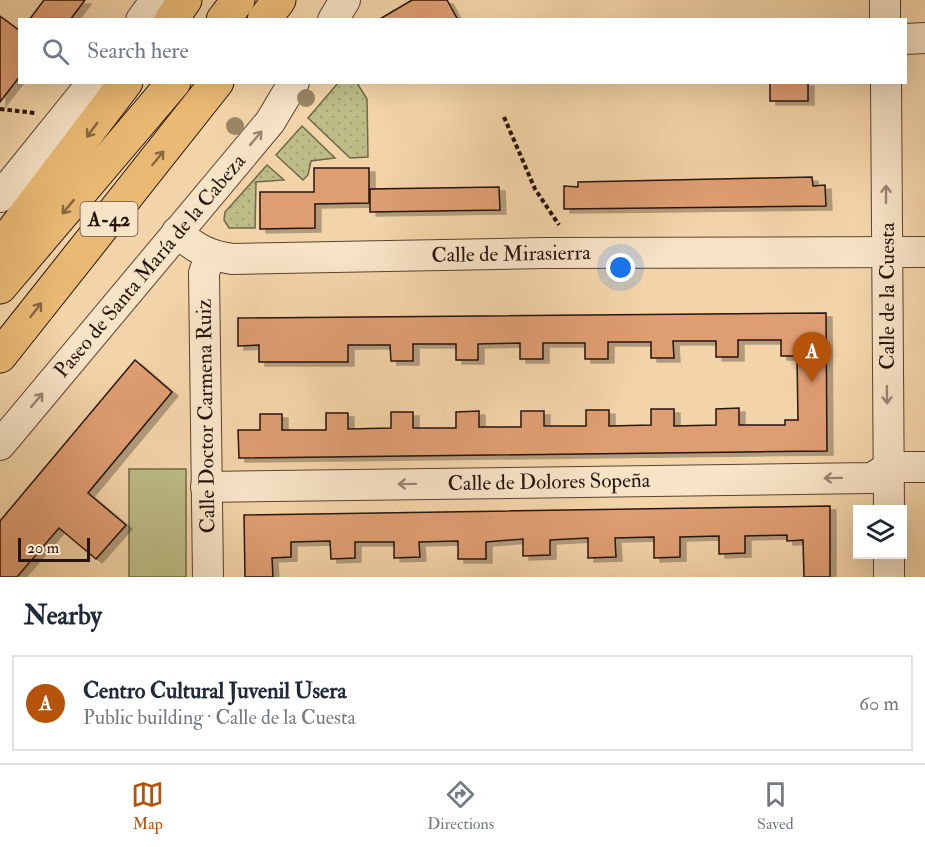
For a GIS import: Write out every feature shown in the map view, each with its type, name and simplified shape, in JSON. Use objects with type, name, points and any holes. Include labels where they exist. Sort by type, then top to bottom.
[{"type":"highway","points":[[172,18],[185,0]]},
{"type":"highway","points":[[224,18],[238,0]]},
{"type":"highway","points":[[266,18],[279,0]]},
{"type":"highway","points":[[0,248],[124,84]]},
{"type":"highway","name":"A-42","points":[[0,287],[172,84]]},
{"type":"highway","name":"A-42","points":[[0,356],[215,84]]},
{"type":"street","points":[[142,18],[156,0]]},
{"type":"street","points":[[334,18],[345,0]]},
{"type":"street","points":[[885,0],[885,18]]},
{"type":"street","points":[[907,39],[925,38]]},
{"type":"street","points":[[0,197],[91,84]]},
{"type":"street","name":"Paseo de Santa María de la Cabeza","points":[[0,446],[270,122],[293,84]]},
{"type":"street","name":"Calle de la Cuesta","points":[[886,84],[889,505]]},
{"type":"street","name":"Calle de Mirasierra","points":[[177,232],[189,243],[210,255],[233,259],[544,253],[925,252]]},
{"type":"street","name":"Calle Doctor Carmena Ruiz","points":[[208,577],[204,273],[210,255]]},
{"type":"street","points":[[889,467],[925,467]]},
{"type":"street","name":"Calle de Dolores Sopeña","points":[[206,487],[872,478],[889,467]]},
{"type":"street","points":[[889,559],[889,577]]},
{"type":"path","points":[[0,109],[42,114]]},
{"type":"path","points":[[504,117],[535,189],[559,225]]},
{"type":"shaded area","points":[[337,84],[358,84],[367,99],[368,157],[350,158],[308,118]]},
{"type":"shaded area","points":[[302,126],[335,158],[311,161],[308,175],[303,180],[276,155]]},
{"type":"shaded area","points":[[267,165],[284,180],[256,182],[255,228],[229,228],[224,220],[225,212]]},
{"type":"shaded area","points":[[129,469],[186,469],[186,577],[129,577]]},
{"type":"building","points":[[44,0],[85,0],[72,18],[30,18]]},
{"type":"building","points":[[412,0],[447,0],[457,18],[381,18]]},
{"type":"building","points":[[0,16],[18,30],[18,79],[0,102]]},
{"type":"building","points":[[770,84],[808,84],[808,101],[770,101]]},
{"type":"building","points":[[314,168],[369,168],[369,203],[315,204],[315,228],[260,229],[260,192],[314,192]]},
{"type":"building","points":[[812,177],[813,186],[825,185],[826,206],[564,209],[564,186],[578,187],[578,182]]},
{"type":"building","points":[[499,187],[500,210],[370,212],[370,189]]},
{"type":"building","points":[[826,313],[827,451],[239,458],[238,430],[260,430],[260,414],[282,414],[282,430],[326,430],[326,413],[348,413],[348,429],[391,428],[391,412],[413,412],[413,428],[456,428],[456,412],[479,411],[479,427],[521,427],[521,411],[544,411],[544,426],[586,426],[586,410],[609,410],[609,426],[651,425],[651,409],[674,409],[674,426],[716,425],[716,409],[739,408],[739,425],[785,425],[785,420],[798,420],[797,356],[781,356],[781,340],[738,340],[738,357],[716,357],[716,341],[673,341],[674,358],[651,358],[651,342],[608,342],[608,359],[585,359],[585,343],[543,343],[543,359],[520,359],[520,343],[478,344],[478,360],[456,360],[456,344],[413,344],[413,361],[391,361],[390,345],[348,345],[348,362],[259,362],[259,345],[238,346],[238,318]]},
{"type":"building","points":[[135,360],[172,392],[88,493],[126,525],[96,559],[59,528],[17,577],[0,577],[0,521]]},
{"type":"building","points":[[830,506],[830,577],[804,577],[803,540],[787,541],[787,535],[745,536],[745,553],[719,554],[719,536],[680,537],[680,557],[654,558],[654,537],[615,538],[616,557],[588,558],[588,538],[550,540],[550,555],[523,556],[523,539],[486,542],[486,559],[458,559],[458,541],[419,542],[420,557],[394,558],[394,542],[355,542],[355,558],[331,559],[330,541],[291,542],[291,557],[272,558],[273,577],[245,577],[244,515]]},
{"type":"place","name":"Centro Cultural Juvenil Usera","points":[[812,382]]}]
